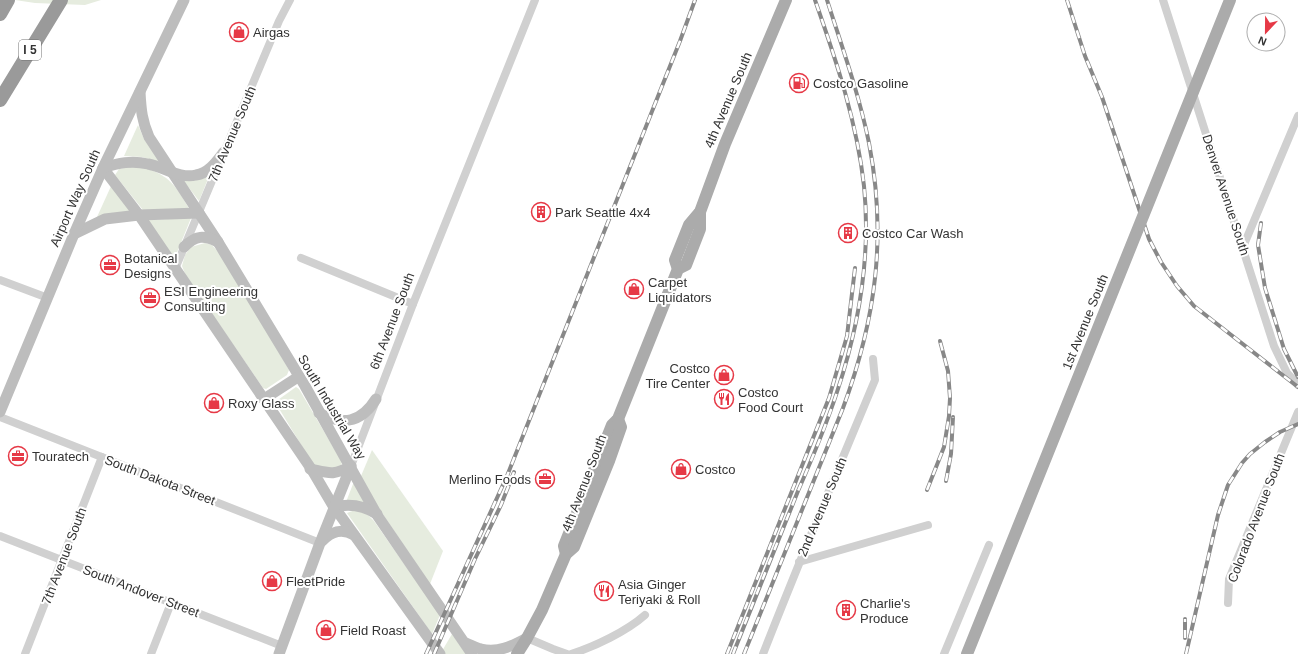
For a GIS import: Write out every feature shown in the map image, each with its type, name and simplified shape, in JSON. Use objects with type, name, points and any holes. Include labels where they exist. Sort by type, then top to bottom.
[{"type":"highway","points":[[0,14],[8,0]]},
{"type":"highway","name":"I 5","points":[[0,100],[61,0]]},
{"type":"main road","name":"4th Avenue South","points":[[566,554],[564,546],[589,481],[612,425],[618,419],[678,270],[686,265],[700,229],[700,212],[725,144],[786,0]]},
{"type":"main road","name":"1st Avenue South","points":[[967,654],[1230,0]]},
{"type":"main road","name":"4th Avenue South","points":[[516,654],[527,638],[542,610],[566,554],[574,547],[609,461],[621,427],[618,419]]},
{"type":"main road","points":[[582,525],[580,521],[592,486],[589,481]]},
{"type":"street","name":"Airport Way South","points":[[0,412],[103,168],[184,0]]},
{"type":"street","name":"7th Avenue South","points":[[175,269],[290,0]]},
{"type":"street","name":"6th Avenue South","points":[[281,650],[320,543],[413,304],[535,0]]},
{"type":"street","name":"Denver Avenue South","points":[[1163,0],[1274,346],[1288,373],[1298,385]]},
{"type":"street","name":"South Industrial Way","points":[[140,92],[140,110],[149,137],[218,242],[351,466],[377,515],[472,654]]},
{"type":"street","points":[[1243,247],[1298,116]]},
{"type":"street","points":[[224,152],[206,171],[196,175],[186,176],[148,164],[134,162],[116,163],[103,168],[138,215],[264,399],[334,507],[440,654]]},
{"type":"street","points":[[74,234],[106,219],[138,215],[199,213]]},
{"type":"street","points":[[184,247],[196,238],[209,238],[218,242]]},
{"type":"street","points":[[301,258],[413,304]]},
{"type":"street","points":[[0,280],[48,298]]},
{"type":"street","name":"2nd Avenue South","points":[[763,654],[799,562],[817,523],[875,380],[873,359]]},
{"type":"street","points":[[264,399],[298,377]]},
{"type":"street","points":[[319,412],[334,420],[351,420],[364,414],[370,409],[376,399]]},
{"type":"street","name":"Colorado Avenue South","points":[[1228,604],[1230,580],[1298,412]]},
{"type":"street","name":"South Dakota Street","points":[[0,417],[320,543]]},
{"type":"street","name":"7th Avenue South","points":[[25,654],[102,457]]},
{"type":"street","points":[[310,469],[333,473],[351,466]]},
{"type":"street","points":[[334,507],[356,505],[364,507],[377,515]]},
{"type":"street","points":[[799,562],[928,525]]},
{"type":"street","points":[[320,543],[333,532],[345,530],[354,535]]},
{"type":"street","name":"South Andover Street","points":[[0,536],[171,602],[281,650]]},
{"type":"street","points":[[944,654],[988,545]]},
{"type":"street","points":[[151,654],[171,602]]},
{"type":"street","points":[[571,654],[634,625],[644,615]]},
{"type":"street","points":[[464,642],[479,649],[498,650],[506,648],[527,638],[552,650],[567,654]]},
{"type":"shaded area","points":[[15,0],[101,0],[85,5],[35,3]]},
{"type":"shaded area","points":[[138,125],[144,139],[162,163],[142,157],[124,156]]},
{"type":"shaded area","points":[[136,166],[156,172],[169,180],[190,210],[143,210],[115,175],[119,169]]},
{"type":"shaded area","points":[[210,174],[199,201],[183,180]]},
{"type":"shaded area","points":[[112,184],[134,213],[97,217]]},
{"type":"shaded area","points":[[191,218],[174,260],[146,220]]},
{"type":"shaded area","points":[[205,243],[212,245],[228,263],[289,370],[287,375],[266,389],[263,388],[186,276],[182,266],[185,255],[191,247]]},
{"type":"shaded area","points":[[296,387],[299,389],[342,462],[340,469],[314,466],[275,402]]},
{"type":"shaded area","points":[[372,450],[443,551],[430,584],[376,504],[361,476]]},
{"type":"shaded area","points":[[353,484],[355,484],[366,504],[346,502]]},
{"type":"shaded area","points":[[355,510],[365,512],[374,521],[440,615],[432,634],[347,513]]},
{"type":"shaded area","points":[[452,634],[466,654],[445,654],[442,651]]},
{"type":"railway","points":[[426,654],[507,476],[695,0]]},
{"type":"railway","points":[[733,654],[833,405],[845,367],[857,316],[861,290],[866,238],[866,212],[861,162],[845,92],[831,45],[815,0]]},
{"type":"railway","points":[[744,654],[843,408],[864,342],[875,277],[877,211],[869,143],[855,89],[827,0]]},
{"type":"railway","points":[[1067,0],[1085,56],[1102,97],[1149,239],[1161,262],[1177,286],[1194,306],[1298,387]]},
{"type":"railway","points":[[1261,223],[1258,245],[1265,288],[1284,349],[1298,377]]},
{"type":"railway","points":[[727,654],[829,398],[847,336],[855,268]]},
{"type":"railway","points":[[927,490],[944,447],[949,416],[950,398],[948,371],[940,341]]},
{"type":"railway","points":[[946,481],[951,454],[953,417]]},
{"type":"railway","points":[[1186,654],[1218,515],[1228,485],[1242,463],[1250,454],[1280,432],[1298,424]]},
{"type":"railway","points":[[434,654],[475,559],[501,505],[514,472]]},
{"type":"railway","points":[[1185,619],[1185,638]]},
{"type":"place","name":"Airgas","points":[[239,32]]},
{"type":"place","name":"Costco Gasoline","points":[[799,83]]},
{"type":"place","name":"Park Seattle 4x4","points":[[541,212]]},
{"type":"place","name":"Costco Car Wash","points":[[848,233]]},
{"type":"place","name":"Botanical Designs","points":[[110,265]]},
{"type":"place","name":"Carpet Liquidators","points":[[634,289]]},
{"type":"place","name":"ESI Engineering Consulting","points":[[150,298]]},
{"type":"place","name":"Costco Tire Center","points":[[724,375]]},
{"type":"place","name":"Costco Food Court","points":[[724,399]]},
{"type":"place","name":"Roxy Glass","points":[[214,403]]},
{"type":"place","name":"Touratech","points":[[18,456]]},
{"type":"place","name":"Costco","points":[[681,469]]},
{"type":"place","name":"Merlino Foods","points":[[545,479]]},
{"type":"place","name":"FleetPride","points":[[272,581]]},
{"type":"place","name":"Asia Ginger Teriyaki & Roll","points":[[604,591]]},
{"type":"place","name":"Charlie's Produce","points":[[846,610]]},
{"type":"place","name":"Field Roast","points":[[326,630]]}]
